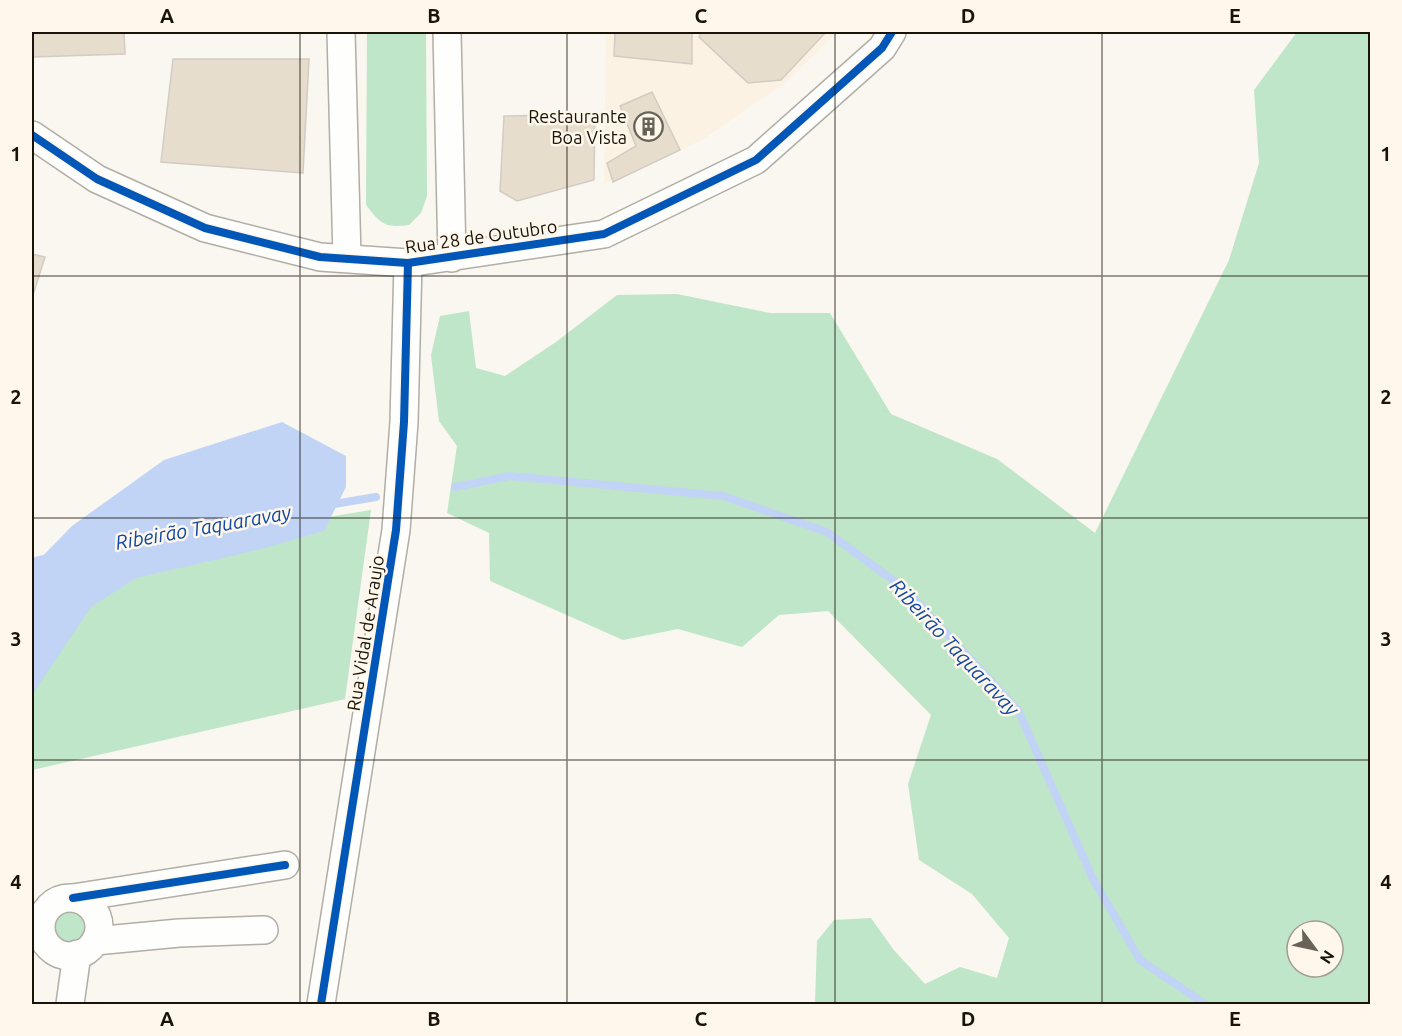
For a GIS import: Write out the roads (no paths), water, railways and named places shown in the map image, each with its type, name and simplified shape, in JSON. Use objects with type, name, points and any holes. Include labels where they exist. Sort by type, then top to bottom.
[{"type":"street","points":[[341,32],[347,258]]},
{"type":"street","points":[[447,32],[452,258]]},
{"type":"street","name":"Rua 28 de Outubro","points":[[32,135],[97,179],[205,228],[320,257],[408,263],[452,258],[604,234],[756,160],[882,48],[892,32]]},
{"type":"street","name":"Rua Vidal de Araujo","points":[[321,1005],[396,530],[404,422],[408,263]]},
{"type":"street","points":[[264,930],[179,933],[86,948],[62,955],[47,944],[36,927],[55,902],[285,866]]},
{"type":"street","points":[[70,1005],[86,948],[99,932],[96,913],[82,900],[73,898]]},
{"type":"water","points":[[282,422],[346,456],[346,487],[324,531],[261,549],[136,578],[91,607],[32,695],[32,567],[72,526],[164,460]]},
{"type":"waterway","name":"Ribeirão Taquaravay","points":[[455,487],[510,476],[723,496],[827,532],[905,589],[1018,710],[1093,879],[1140,960],[1205,1004]]},
{"type":"waterway","name":"Ribeirão Taquaravay","points":[[328,505],[376,497]]},
{"type":"waterway","name":"Ribeirão Taquaravay","points":[[32,562],[48,558]]},
{"type":"place","name":"Restaurante Boa Vista","points":[[648,126]]}]
